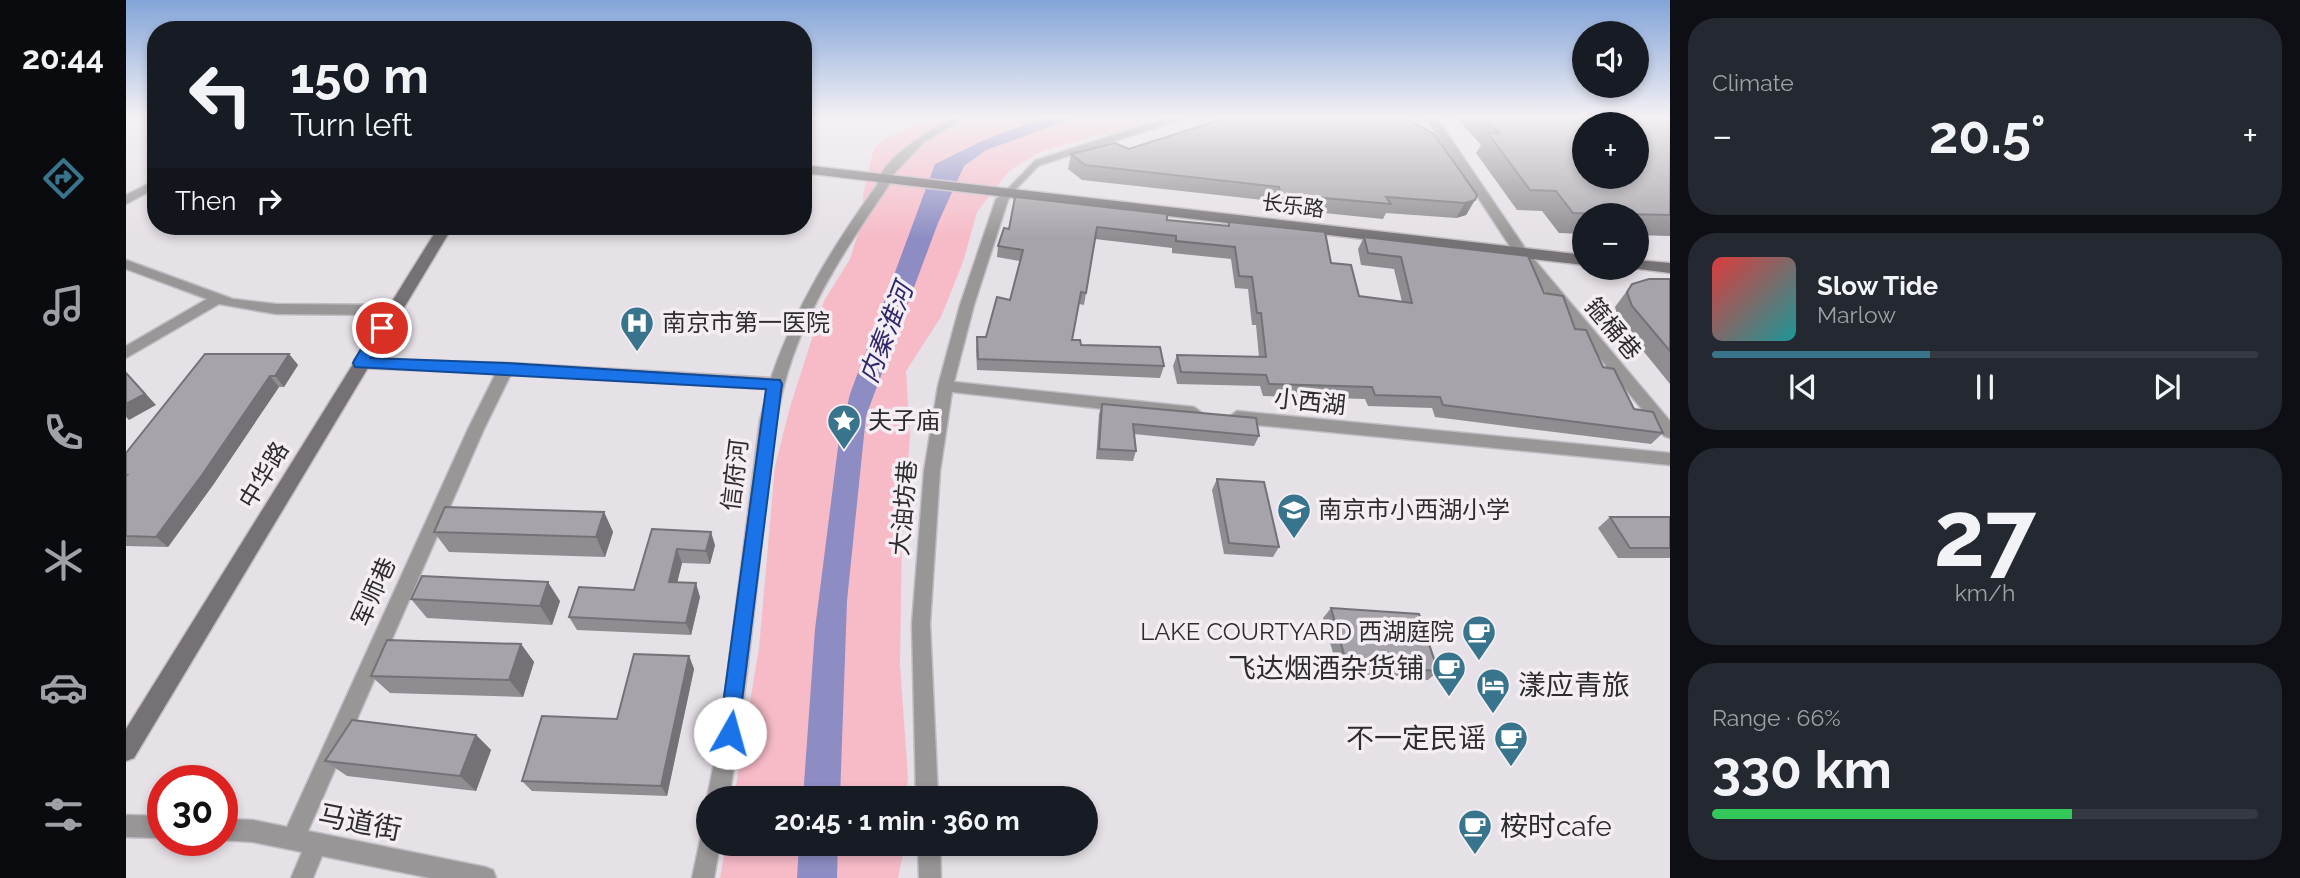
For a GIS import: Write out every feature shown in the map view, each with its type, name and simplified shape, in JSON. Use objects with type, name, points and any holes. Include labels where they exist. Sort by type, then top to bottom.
[{"type":"main road","points":[[812,170],[884,181]]},
{"type":"main road","name":"长乐路","points":[[884,181],[906,179],[1572,259]]},
{"type":"main road","name":"中华路","points":[[126,750],[440,235]]},
{"type":"main road","points":[[1649,266],[1670,268]]},
{"type":"street","name":"信府河","points":[[720,786],[730,733],[768,420],[775,384],[813,292],[884,181],[905,157]]},
{"type":"street","name":"箍桶巷","points":[[1455,157],[1522,254],[1670,432]]},
{"type":"street","points":[[126,200],[147,188]]},
{"type":"street","name":"大油坊巷","points":[[927,786],[921,624],[932,471],[945,386],[1002,192]]},
{"type":"street","points":[[126,264],[217,299],[276,309],[392,310]]},
{"type":"street","points":[[126,353],[217,299]]},
{"type":"street","points":[[360,363],[506,368],[775,384]]},
{"type":"street","name":"军师巷","points":[[293,839],[476,429],[506,368]]},
{"type":"street","name":"小西湖","points":[[945,386],[1670,458]]},
{"type":"street","points":[[126,826],[147,827]]},
{"type":"street","name":"马道街","points":[[238,831],[253,831],[485,878]]},
{"type":"street","points":[[302,878],[316,844]]},
{"type":"street","points":[[703,878],[707,856]]},
{"type":"street","points":[[929,856],[930,878]]},
{"type":"lane","points":[[1002,192],[1037,163],[1056,157]]},
{"type":"shaded area","name":"夫子庙","points":[[872,157],[1032,157],[1009,171],[977,212],[963,262],[941,317],[906,371],[910,437],[902,532],[900,665],[907,786],[736,786],[759,648],[775,466],[790,407],[824,301],[850,259],[864,215],[863,195]]},
{"type":"shaded area","points":[[724,856],[903,856],[898,878],[720,878]]},
{"type":"water","name":"内秦淮河","points":[[949,157],[976,157],[964,166],[938,223],[866,416],[847,601],[840,786],[804,786],[815,629],[839,439],[850,394],[935,164]]},
{"type":"water","points":[[798,856],[838,856],[837,878],[797,878]]},
{"type":"building","points":[[1075,157],[1450,157],[1477,195],[1475,200],[1465,203],[1386,197],[1391,204],[1280,194],[1279,187],[1085,165]]},
{"type":"building","points":[[1506,157],[1572,157],[1572,189],[1649,189],[1649,157],[1670,157],[1670,215],[1649,215],[1649,203],[1572,203],[1572,212],[1556,191],[1530,190]]},
{"type":"building","points":[[1015,197],[1167,214],[1167,220],[1229,226],[1229,222],[1325,232],[1331,263],[1351,265],[1359,296],[1412,303],[1401,257],[1368,253],[1364,237],[1528,256],[1544,293],[1563,296],[1575,329],[1586,330],[1603,367],[1614,369],[1634,409],[1653,412],[1663,433],[1443,405],[1440,397],[1375,395],[1372,387],[1269,384],[1266,375],[1181,372],[1177,355],[1266,357],[1261,313],[1257,313],[1252,277],[1239,276],[1235,247],[1176,241],[1176,236],[1097,227],[1086,293],[1081,292],[1072,340],[1080,340],[1081,345],[1160,347],[1164,366],[978,359],[977,337],[986,337],[997,297],[1010,300],[1023,250],[998,246],[1004,228],[1009,229]]},
{"type":"building","points":[[1649,279],[1670,279],[1670,351],[1632,306],[1627,292],[1632,284]]},
{"type":"building","points":[[205,354],[289,354],[275,376],[270,376],[156,537],[126,536],[126,453]]},
{"type":"building","points":[[126,373],[145,394],[126,404]]},
{"type":"building","points":[[1102,404],[1256,418],[1259,436],[1133,424],[1136,451],[1099,449]]},
{"type":"building","points":[[1217,479],[1264,482],[1279,547],[1229,543]]},
{"type":"building","points":[[445,507],[604,512],[596,537],[434,532]]},
{"type":"building","points":[[1610,517],[1670,517],[1670,548],[1630,548]]},
{"type":"building","points":[[652,529],[711,532],[706,551],[677,549],[669,582],[696,583],[686,623],[569,617],[579,587],[634,590]]},
{"type":"building","points":[[422,576],[548,582],[540,606],[411,599]]},
{"type":"building","points":[[1331,608],[1419,614],[1438,671],[1347,665]]},
{"type":"building","points":[[387,640],[521,644],[509,680],[371,676]]},
{"type":"building","points":[[634,654],[689,656],[661,786],[522,781],[542,716],[617,719]]},
{"type":"building","points":[[352,720],[476,735],[460,776],[325,761]]},
{"type":"place","name":"南京市第一医院","points":[[637,353]]},
{"type":"place","name":"夫子庙","points":[[844,451]]},
{"type":"place","name":"南京市小西湖小学","points":[[1294,540]]},
{"type":"place","name":"LAKE COURTYARD 西湖庭院","points":[[1479,662]]},
{"type":"place","name":"飞达烟酒杂货铺","points":[[1449,698]]},
{"type":"place","name":"漾应青旅","points":[[1493,715]]},
{"type":"place","name":"不一定民谣","points":[[1511,768]]},
{"type":"place","name":"桉时cafe","points":[[1475,856]]},
{"type":"route","points":[[382,328],[360,363],[506,368],[775,384],[768,420],[730,733]]}]
